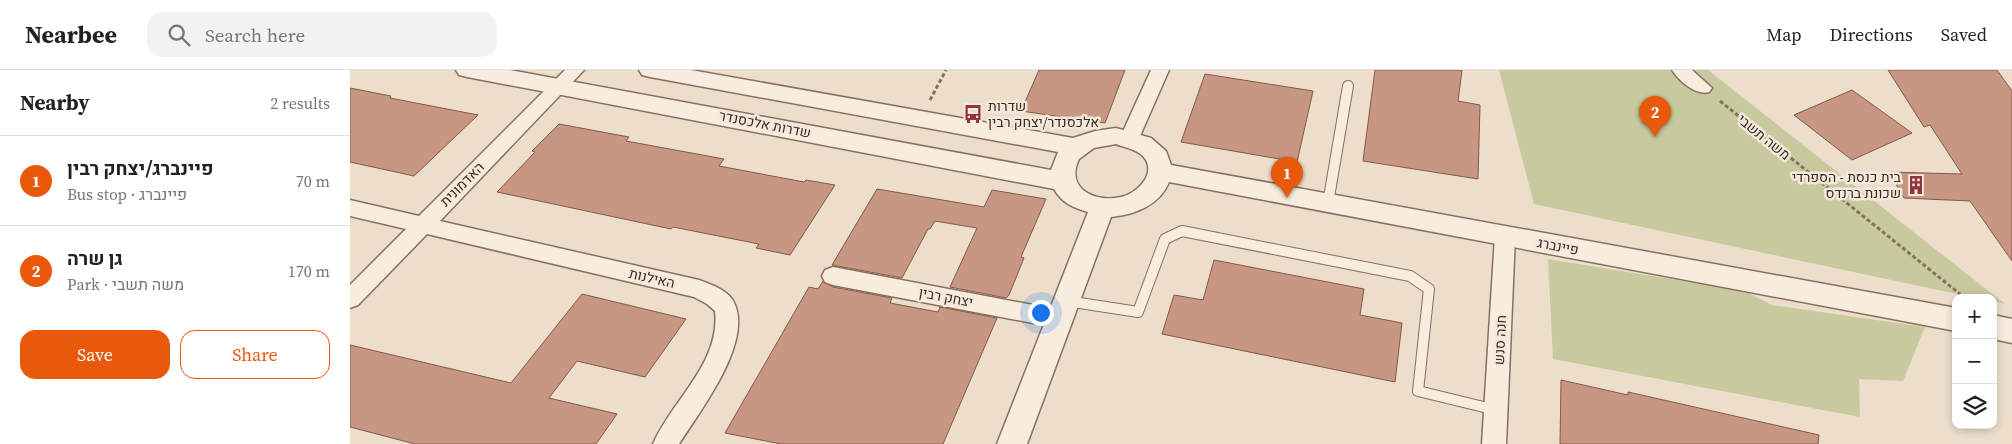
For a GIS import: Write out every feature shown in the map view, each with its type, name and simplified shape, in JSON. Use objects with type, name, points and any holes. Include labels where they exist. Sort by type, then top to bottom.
[{"type":"street","name":"שדרות אלכסנדר","points":[[467,70],[568,78],[1062,181]]},
{"type":"street","points":[[650,70],[1077,147]]},
{"type":"street","points":[[1130,138],[1160,70]]},
{"type":"street","points":[[1681,70],[1703,88]]},
{"type":"street","name":"האדמונית","points":[[350,300],[568,78]]},
{"type":"street","points":[[1102,137],[1130,138],[1143,143],[1153,151],[1159,161],[1161,172],[1158,184],[1149,195],[1135,203],[1119,208],[1102,208],[1088,205],[1076,199],[1067,190],[1062,181],[1062,169],[1066,157],[1077,147],[1102,137]]},
{"type":"street","name":"פיינברג","points":[[1161,172],[1952,319]]},
{"type":"street","name":"האילנות","points":[[350,208],[699,289],[716,298],[726,310],[728,328],[720,356],[665,444]]},
{"type":"street","points":[[1012,444],[1102,208]]},
{"type":"street","name":"חנה סנש","points":[[1494,444],[1505,236]]},
{"type":"street","name":"יצחק רבין","points":[[833,276],[1062,310]]},
{"type":"street","points":[[1997,328],[2012,331]]},
{"type":"lane","points":[[1328,203],[1348,86]]},
{"type":"lane","points":[[1062,310],[1138,312],[1165,239],[1182,232],[1410,276],[1429,289],[1418,391],[1496,410]]},
{"type":"path","points":[[919,119],[946,70]]},
{"type":"path","name":"משה תשבי","points":[[1703,88],[1960,294]]},
{"type":"green space","points":[[1499,70],[1708,70],[1992,294],[1957,294],[1534,204]]},
{"type":"green space","points":[[1548,259],[1744,291],[1772,305],[1925,327],[1903,381],[1859,379],[1860,417],[1553,359]]},
{"type":"green space","points":[[1997,298],[2005,304],[1997,302]]},
{"type":"building","points":[[1039,70],[1125,70],[1105,123],[1021,111]]},
{"type":"building","points":[[1375,70],[1462,70],[1458,101],[1480,105],[1478,179],[1363,161]]},
{"type":"building","points":[[1888,70],[1997,70],[2012,91],[2012,261],[1970,201],[1904,198],[1889,172],[1962,174],[1930,125],[1924,127]]},
{"type":"building","points":[[1205,74],[1313,91],[1297,162],[1181,142]]},
{"type":"building","points":[[350,88],[391,96],[390,98],[478,115],[414,176],[350,162]]},
{"type":"building","points":[[1852,90],[1912,133],[1852,160],[1794,115]]},
{"type":"building","points":[[559,124],[629,137],[626,141],[724,159],[719,166],[804,182],[806,180],[835,185],[790,255],[756,248],[759,244],[673,227],[671,229],[497,192],[535,152],[532,151]]},
{"type":"building","points":[[877,189],[984,207],[992,190],[1046,199],[1021,257],[1024,258],[1009,295],[1006,298],[950,287],[977,228],[935,221],[930,229],[928,229],[902,278],[832,265]]},
{"type":"building","points":[[1214,260],[1364,289],[1360,315],[1402,323],[1395,382],[1162,334],[1174,295],[1203,300]]},
{"type":"building","points":[[823,281],[833,287],[892,298],[890,303],[938,312],[940,307],[997,318],[943,444],[781,444],[725,433],[809,287],[818,289]]},
{"type":"building","points":[[582,294],[686,319],[645,377],[577,361],[549,398],[617,414],[596,444],[415,444],[350,427],[350,345],[511,383]]},
{"type":"building","points":[[1561,380],[1628,395],[1628,392],[1819,435],[1818,444],[1560,444]]},
{"type":"place","name":"שדרות אלכסנדר/יצחק רבין","points":[[973,114]]},
{"type":"place","name":"גן שרה","points":[[1655,137]]},
{"type":"place","name":"בית כנסת - הספרדי שכונת ברנדס","points":[[1916,185]]},
{"type":"place","name":"פיינברג/יצחק רבין","points":[[1287,198]]}]
